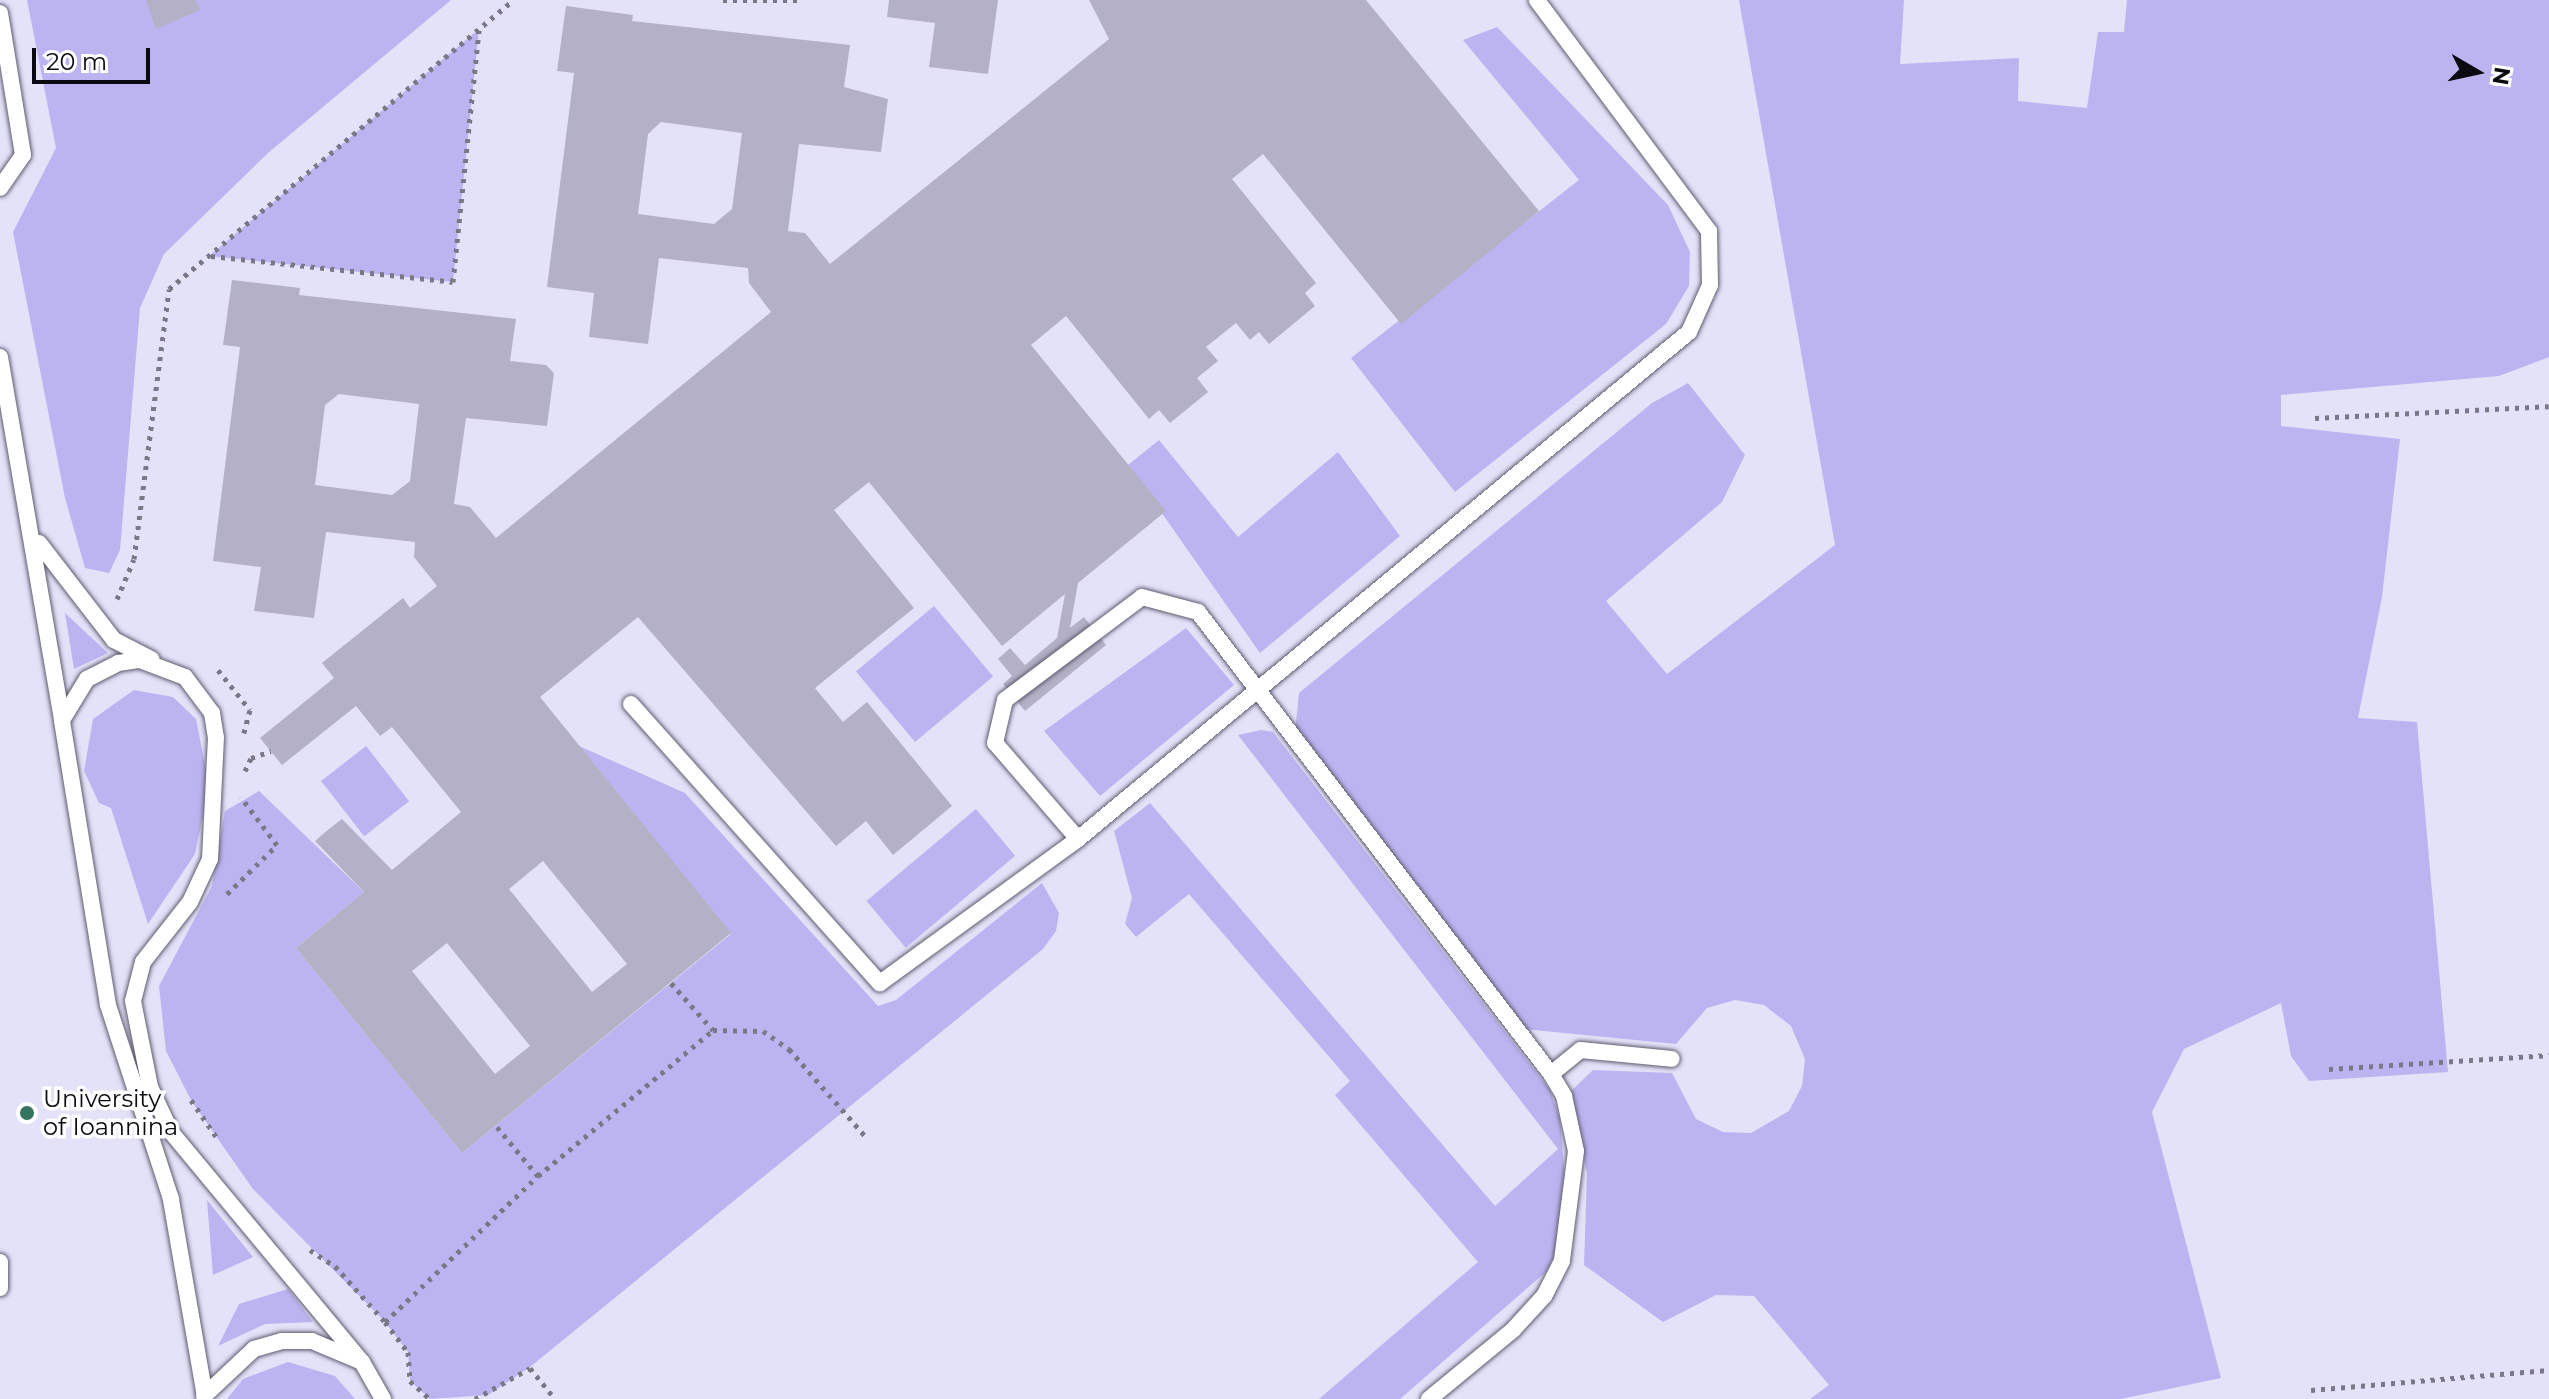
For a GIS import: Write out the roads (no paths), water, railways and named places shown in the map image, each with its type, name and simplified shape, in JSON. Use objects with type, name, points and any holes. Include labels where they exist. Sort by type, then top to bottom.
[{"type":"lane","points":[[631,704],[880,983],[1078,839],[1655,365],[1699,313],[1713,264],[1701,214],[1537,0]]},
{"type":"lane","points":[[0,13],[23,155],[0,188]]},
{"type":"lane","points":[[0,357],[111,1019],[171,1199],[204,1395]]},
{"type":"lane","points":[[30,524],[50,566],[105,631],[166,666],[200,692],[212,713],[217,816],[203,878],[143,962],[133,1001],[150,1087],[171,1132],[362,1362],[383,1399]]},
{"type":"lane","points":[[1078,839],[995,743],[1005,700],[1142,597],[1198,612],[1551,1074],[1564,1096],[1576,1151],[1562,1261],[1544,1296],[1513,1330],[1429,1399]]},
{"type":"lane","points":[[62,720],[87,679],[118,663],[166,666]]},
{"type":"lane","points":[[1551,1074],[1581,1050],[1672,1059]]},
{"type":"lane","points":[[0,1262],[0,1288]]},
{"type":"lane","points":[[204,1395],[254,1349],[282,1341],[312,1341],[362,1362]]},
{"type":"place","name":"University of Ioannina","points":[[27,1113]]}]
